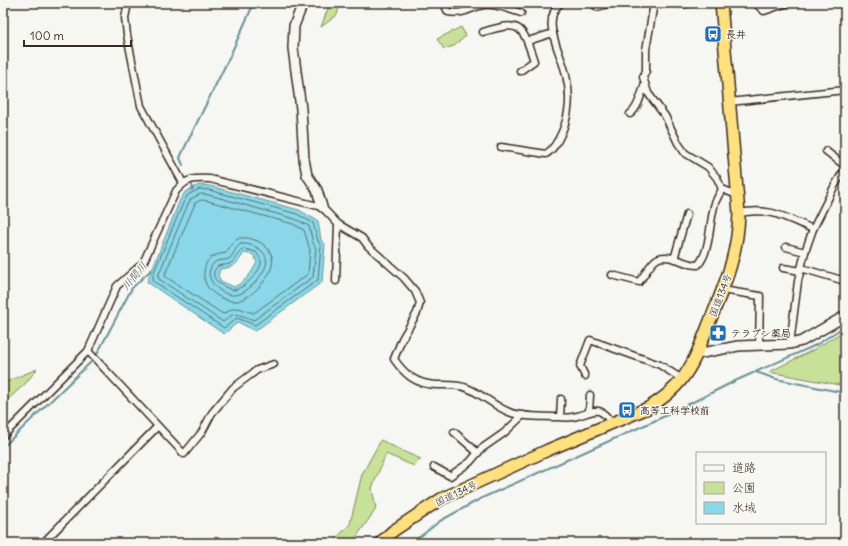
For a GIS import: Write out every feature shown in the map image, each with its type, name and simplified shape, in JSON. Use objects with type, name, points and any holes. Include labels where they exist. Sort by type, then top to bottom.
[{"type":"highway","name":"国道134号","points":[[380,543],[393,531],[441,499],[548,450],[653,406],[674,389],[682,379],[697,354],[733,260],[737,243],[739,213],[721,3]]},
{"type":"street","points":[[128,3],[125,18],[127,35],[141,106],[183,183]]},
{"type":"street","points":[[303,3],[294,26],[293,48],[302,109],[304,159],[307,175],[317,190],[322,207],[338,224],[362,238],[368,246],[404,278],[415,291],[420,303],[417,313],[402,339],[394,359],[402,371],[412,379],[424,383],[434,385],[453,385],[466,388],[510,412],[523,415],[572,417],[589,412],[601,411],[607,415],[612,424]]},
{"type":"street","points":[[447,3],[446,8],[448,12],[457,14],[485,4],[521,13]]},
{"type":"street","points":[[501,147],[546,154],[552,150],[559,139],[569,110],[566,75],[553,33],[552,20],[554,11],[561,3]]},
{"type":"street","points":[[593,3],[597,7],[612,3]]},
{"type":"street","points":[[654,3],[646,50],[646,70],[643,77],[648,93],[665,116],[678,143],[685,152],[708,167],[717,178],[722,189],[732,193],[737,192]]},
{"type":"street","points":[[662,3],[690,3]]},
{"type":"street","points":[[755,3],[764,11],[788,3]]},
{"type":"street","points":[[483,32],[499,27],[514,26],[521,30],[528,41],[534,61],[520,71]]},
{"type":"street","points":[[528,41],[553,33]]},
{"type":"street","points":[[630,114],[638,104],[645,84]]},
{"type":"street","points":[[729,102],[845,90]]},
{"type":"street","points":[[826,151],[845,166]]},
{"type":"street","points":[[790,344],[798,281],[805,252],[813,229],[835,185],[845,169]]},
{"type":"street","points":[[3,436],[88,351],[117,286],[143,262],[176,191],[183,183],[196,178],[210,179],[322,207]]},
{"type":"street","points":[[612,275],[639,282],[656,260],[666,256],[693,265],[698,265],[702,261],[711,229],[715,203],[722,189]]},
{"type":"street","points":[[739,213],[752,211],[772,212],[813,229]]},
{"type":"street","points":[[674,258],[687,214]]},
{"type":"street","points":[[336,281],[338,224]]},
{"type":"street","points":[[786,247],[805,252]]},
{"type":"street","points":[[782,268],[801,269],[845,281]]},
{"type":"street","points":[[722,290],[760,296],[759,346]]},
{"type":"street","points":[[697,354],[738,346],[790,344],[802,341],[845,316]]},
{"type":"street","points":[[584,376],[580,366],[590,340],[660,365],[682,379]]},
{"type":"street","points":[[88,351],[184,454],[202,432],[212,413],[233,388],[257,370],[274,364]]},
{"type":"street","points":[[589,412],[590,395]]},
{"type":"street","points":[[560,417],[561,399]]},
{"type":"street","points":[[434,467],[450,476],[470,462],[481,449],[504,433],[523,415]]},
{"type":"street","points":[[43,543],[158,426]]},
{"type":"street","points":[[454,432],[478,452]]},
{"type":"green space","points":[[330,3],[340,3],[337,15],[321,27]]},
{"type":"green space","points":[[461,27],[466,36],[454,46],[444,49],[437,39]]},
{"type":"green space","points":[[845,330],[845,386],[769,372],[813,350]]},
{"type":"green space","points":[[37,369],[25,384],[3,404],[3,385],[8,381]]},
{"type":"green space","points":[[381,440],[421,459],[414,466],[386,454],[372,488],[376,509],[352,543],[332,543],[350,524],[362,474]]},
{"type":"water","points":[[199,185],[210,186],[299,210],[318,221],[321,240],[325,244],[322,282],[255,331],[238,322],[224,334],[147,282],[180,200],[185,192]],"holes":[[[244,253],[254,255],[257,262],[253,270],[242,283],[234,287],[221,281],[218,276],[220,269],[235,265]]]},
{"type":"waterway","name":"川間川","points":[[183,165],[180,158],[183,151],[229,58],[254,3]]},
{"type":"waterway","name":"川間川","points":[[191,183],[193,188],[192,190]]},
{"type":"waterway","name":"川間川","points":[[96,356],[132,288],[151,270]]},
{"type":"waterway","points":[[412,543],[440,521],[482,498],[665,416],[735,381],[816,345],[845,326]]},
{"type":"waterway","name":"川間川","points":[[3,447],[92,361]]},
{"type":"waterway","points":[[756,372],[776,379],[845,393]]},
{"type":"place","name":"長井","points":[[713,34]]},
{"type":"place","name":"テラブン薬局","points":[[718,333]]},
{"type":"place","name":"高等工科学校前","points":[[627,410]]}]
